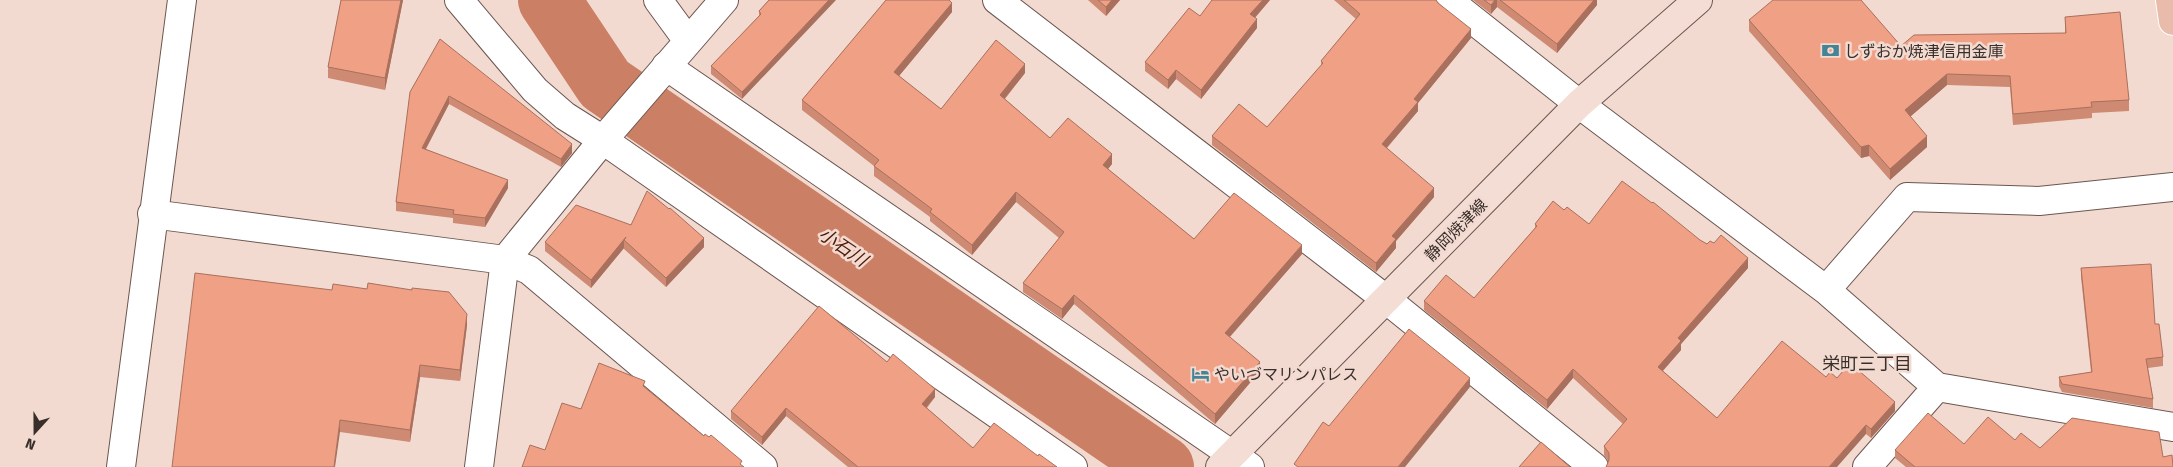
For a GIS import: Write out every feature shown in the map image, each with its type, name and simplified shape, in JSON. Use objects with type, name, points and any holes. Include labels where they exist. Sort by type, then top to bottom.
[{"type":"main road","name":"静岡焼津線","points":[[1232,463],[1387,300],[1579,104],[1698,0]]},
{"type":"main road","points":[[2170,0],[2173,21]]},
{"type":"street","points":[[120,467],[152,214],[182,0]]},
{"type":"street","points":[[459,0],[535,90],[565,116],[608,135],[1073,467]]},
{"type":"street","points":[[658,0],[688,41]]},
{"type":"street","points":[[479,467],[505,260],[608,135],[724,0]]},
{"type":"street","points":[[997,0],[1387,300],[1594,467]]},
{"type":"street","points":[[1448,0],[1579,104],[1826,290],[1937,387],[2173,427]]},
{"type":"street","points":[[663,70],[1232,463]]},
{"type":"street","points":[[1826,290],[1907,197],[2039,201],[2173,187]]},
{"type":"street","points":[[152,214],[505,260],[529,270],[763,467]]},
{"type":"street","points":[[1867,467],[1937,387]]},
{"type":"building","points":[[341,0],[401,0],[385,78],[328,67]]},
{"type":"building","points":[[769,0],[829,0],[742,92],[711,66],[761,14],[759,11]]},
{"type":"building","points":[[886,0],[949,0],[952,3],[894,72],[941,109],[996,40],[1025,64],[1000,95],[1050,138],[1068,118],[1112,154],[1103,165],[1194,239],[1234,193],[1302,245],[1225,333],[1260,362],[1215,414],[1074,295],[1062,309],[1023,283],[1064,232],[1016,192],[972,245],[930,212],[932,209],[874,166],[879,160],[802,100]]},
{"type":"building","points":[[1098,0],[1112,0],[1106,7]]},
{"type":"building","points":[[1212,0],[1263,0],[1250,14],[1257,19],[1201,90],[1176,70],[1168,80],[1145,62],[1189,8],[1200,16]]},
{"type":"building","points":[[1344,0],[1436,0],[1471,29],[1414,99],[1418,102],[1382,144],[1434,188],[1392,236],[1396,239],[1376,263],[1212,136],[1239,104],[1267,127],[1323,63],[1321,61],[1360,14]]},
{"type":"building","points":[[1484,0],[1495,0],[1491,5]]},
{"type":"building","points":[[1500,0],[1594,0],[1557,44]]},
{"type":"building","points":[[1773,0],[1861,0],[1901,46],[1914,35],[2066,33],[2065,17],[2120,12],[2129,100],[2091,102],[2092,107],[2013,114],[2010,76],[1947,74],[1905,110],[1927,136],[1890,169],[1869,145],[1861,147],[1749,20]]},
{"type":"building","points":[[440,39],[572,144],[561,159],[449,96],[422,148],[508,180],[485,218],[453,214],[454,210],[396,202],[410,92]]},
{"type":"building","points":[[1622,181],[1653,202],[1700,240],[1707,244],[1710,241],[1714,243],[1721,235],[1748,258],[1678,338],[1681,341],[1658,367],[1717,418],[1782,341],[1826,377],[1830,372],[1837,378],[1850,363],[1895,402],[1871,429],[1866,425],[1829,467],[1606,467],[1609,453],[1604,446],[1627,419],[1573,369],[1547,400],[1424,301],[1446,275],[1474,298],[1537,226],[1535,224],[1553,201],[1564,210],[1567,207],[1589,224]]},
{"type":"building","points":[[647,191],[670,208],[704,238],[666,278],[624,240],[626,237],[591,280],[545,242],[576,205],[631,225]]},
{"type":"building","points":[[2151,264],[2155,324],[2159,324],[2163,357],[2146,359],[2153,399],[2062,384],[2059,377],[2092,372],[2081,268]]},
{"type":"building","points":[[195,273],[332,290],[333,284],[367,289],[368,283],[412,290],[412,288],[449,292],[467,314],[460,370],[420,365],[410,430],[340,420],[334,467],[172,467]]},
{"type":"building","points":[[819,306],[887,362],[893,354],[935,389],[922,404],[973,448],[994,423],[1038,456],[1039,454],[1057,467],[858,467],[786,408],[762,437],[731,411]]},
{"type":"building","points":[[1409,329],[1470,378],[1398,467],[1298,467],[1294,464],[1323,422],[1329,426]]},
{"type":"building","points":[[599,363],[645,381],[643,386],[704,436],[705,434],[709,437],[711,435],[742,461],[740,464],[744,467],[522,467],[530,445],[545,450],[562,403],[581,409]]},
{"type":"building","points":[[1928,413],[1964,444],[1988,417],[2015,440],[2021,433],[2040,448],[2072,418],[2159,432],[2163,457],[2172,455],[2173,467],[1915,467],[1895,450]]},
{"type":"building","points":[[1541,442],[1570,467],[1519,467]]},
{"type":"waterway","name":"小石川","points":[[549,0],[605,84],[1163,467]]},
{"type":"place","name":"しずおか焼津信用金庫","points":[[1830,51]]},
{"type":"place","name":"やいづマリンパレス","points":[[1200,374]]},
{"type":"district","name":"栄町三丁目","points":[[1867,364]]}]
